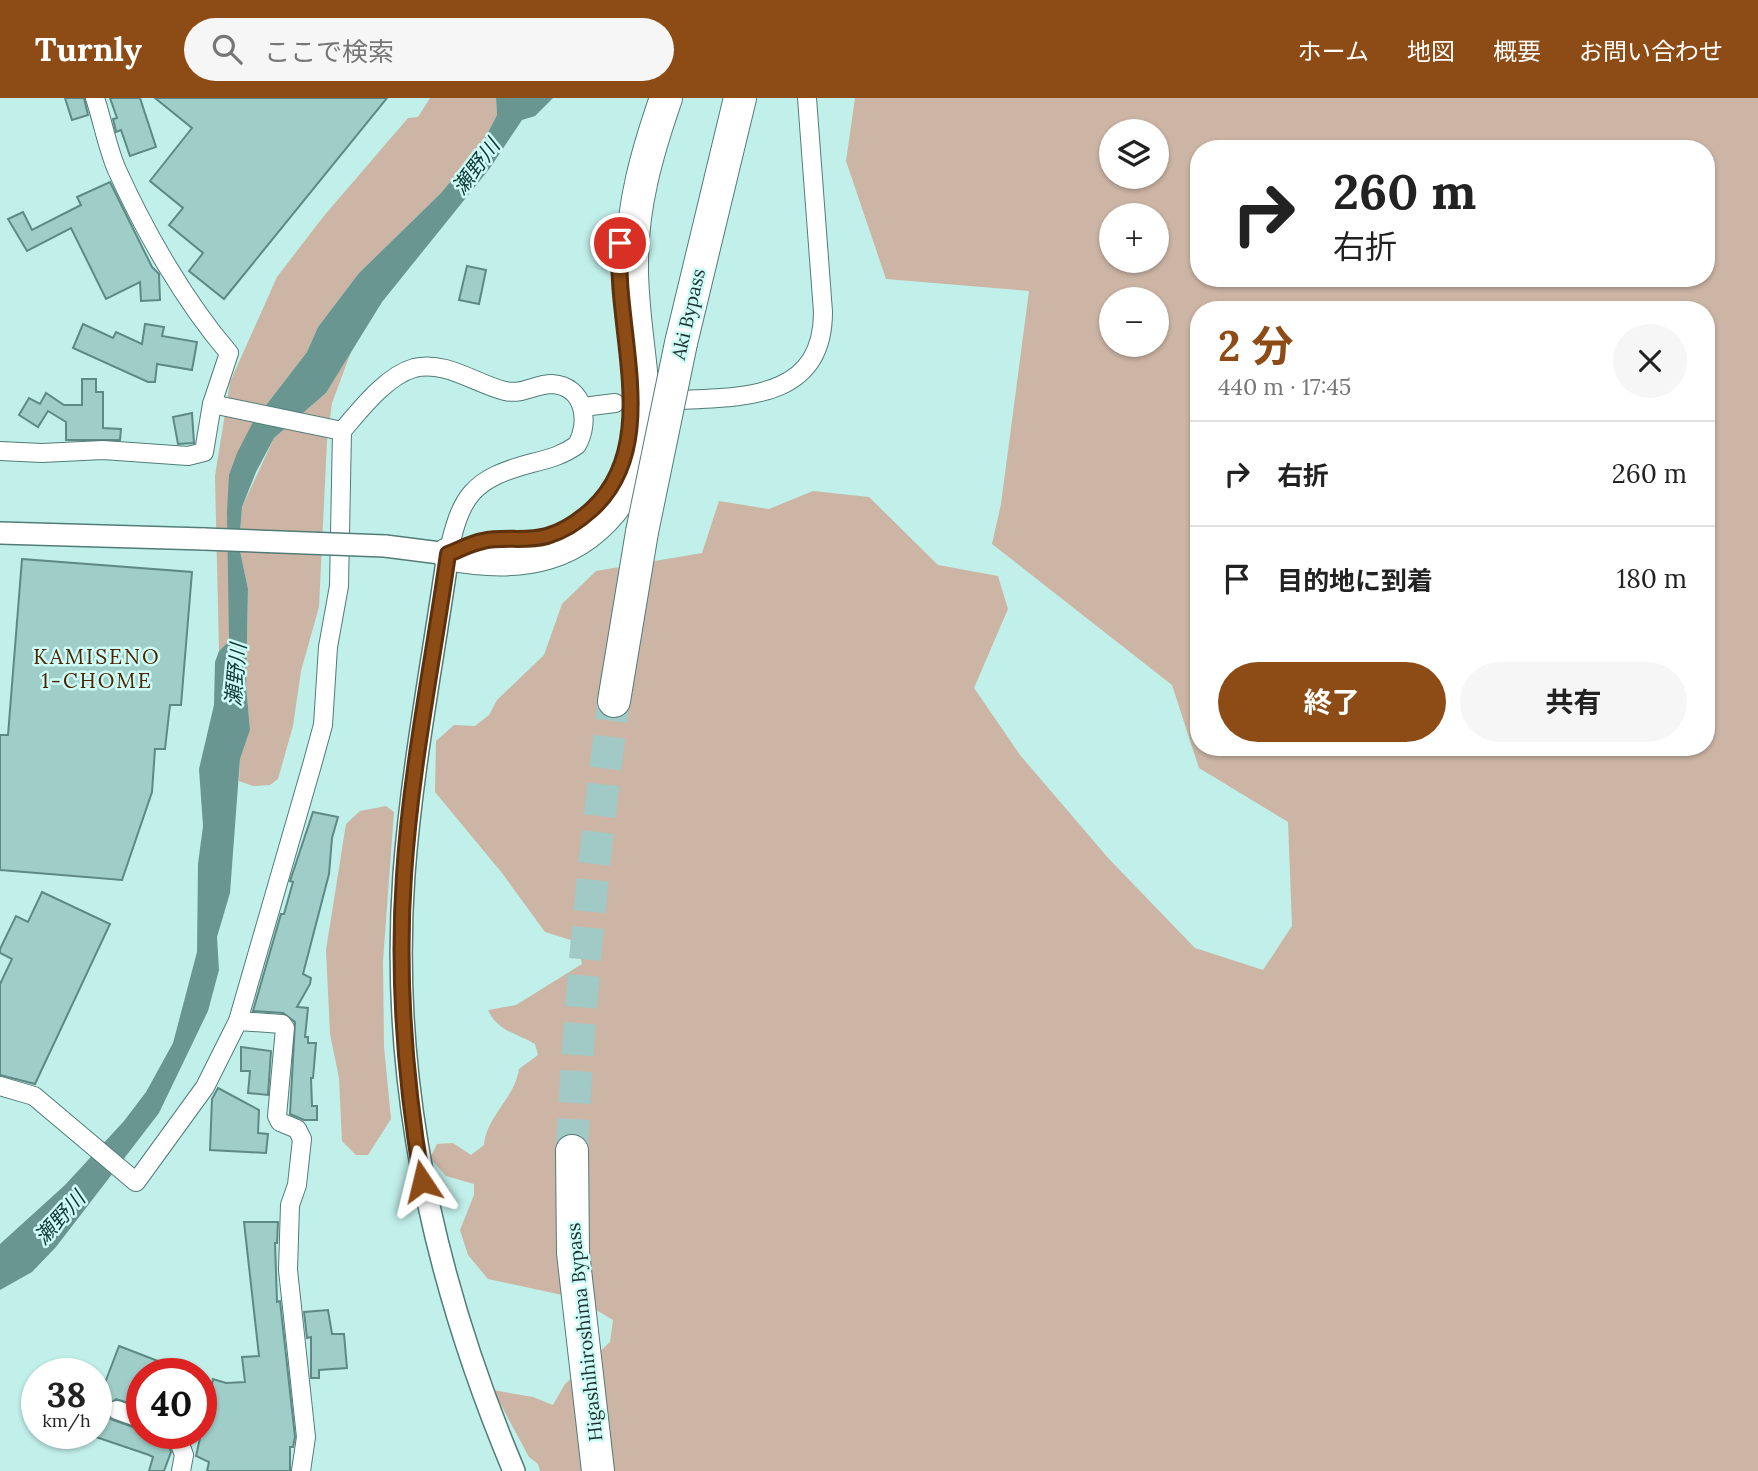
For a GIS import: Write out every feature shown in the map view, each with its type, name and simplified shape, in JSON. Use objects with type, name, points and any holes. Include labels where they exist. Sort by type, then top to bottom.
[{"type":"highway","points":[[448,554],[484,540],[547,536],[577,522],[604,498],[622,467],[631,414],[618,265],[628,182],[653,98]]},
{"type":"highway","points":[[448,554],[470,558],[516,558],[539,556],[575,544],[599,525],[632,477],[643,446],[644,414],[633,311],[634,222],[639,184],[667,98]]},
{"type":"highway","name":"Aki Bypass","points":[[614,701],[642,532],[681,343],[740,98]]},
{"type":"highway","name":"Higashihiroshima Bypass","points":[[572,1152],[573,1253],[598,1471]]},
{"type":"street","points":[[0,451],[42,453],[103,450],[188,456],[204,452],[229,354],[187,296],[131,198],[116,168],[95,98]]},
{"type":"street","points":[[651,402],[771,391],[798,376],[818,349],[823,330],[823,312],[807,98]]},
{"type":"street","points":[[0,1086],[41,1101],[136,1182],[205,1087],[238,1021],[323,725],[328,647],[339,586],[337,430],[399,375],[427,366],[438,366],[507,391],[526,392],[554,384],[570,391],[583,407],[586,419],[577,445],[556,457],[502,471],[471,490],[456,518],[448,554],[404,875],[402,1000],[411,1120],[435,1242],[470,1359],[514,1471]]},
{"type":"street","points":[[583,407],[615,403]]},
{"type":"street","points":[[215,405],[337,430]]},
{"type":"street","points":[[0,533],[385,546],[448,554]]},
{"type":"street","points":[[238,1021],[282,1024],[285,1028],[277,1116],[280,1122],[297,1129],[302,1139],[297,1185],[290,1205],[288,1260],[306,1437],[301,1471]]},
{"type":"street","points":[[117,1410],[126,1413]]},
{"type":"street","points":[[181,1471],[184,1455],[182,1449]]},
{"type":"shaded area","points":[[430,98],[496,98],[497,115],[483,142],[441,193],[359,273],[318,327],[307,352],[253,422],[229,587],[229,641],[219,651],[215,476],[230,382],[277,277],[323,217],[408,118],[418,117]]},
{"type":"shaded area","points":[[855,98],[1758,98],[1758,1471],[540,1471],[538,1464],[529,1457],[493,1390],[533,1397],[553,1405],[565,1384],[610,1342],[613,1320],[576,1298],[488,1279],[468,1255],[460,1230],[474,1195],[474,1184],[446,1176],[430,1158],[437,1144],[453,1143],[471,1155],[484,1145],[490,1125],[512,1090],[519,1069],[538,1055],[535,1044],[502,1027],[488,1010],[516,1005],[582,964],[577,942],[545,932],[502,873],[435,792],[436,741],[454,725],[475,726],[489,715],[497,700],[544,655],[562,604],[596,571],[702,553],[719,501],[769,509],[813,491],[869,497],[938,565],[998,576],[1008,609],[974,688],[1020,755],[1109,859],[1195,948],[1263,970],[1292,926],[1288,822],[1199,768],[1195,756],[1715,756],[1715,301],[1190,301],[1190,740],[1172,685],[992,544],[1001,504],[1029,291],[886,279],[846,161]]},
{"type":"shaded area","points":[[351,352],[332,403],[327,441],[319,607],[301,671],[293,726],[278,779],[270,785],[253,786],[239,781],[240,759],[250,730],[246,685],[248,589],[239,546],[242,507],[274,438],[326,393]]},
{"type":"shaded area","points":[[386,806],[394,812],[383,961],[384,1047],[391,1119],[368,1155],[356,1155],[342,1141],[339,1078],[330,1034],[326,950],[346,824],[360,811]]},
{"type":"water","name":"瀬野川","points":[[496,98],[553,98],[535,116],[522,120],[490,168],[382,302],[326,393],[274,438],[242,507],[239,546],[248,589],[246,685],[250,730],[240,759],[230,893],[217,937],[219,970],[208,1011],[159,1113],[56,1247],[32,1272],[0,1290],[0,1244],[65,1185],[124,1121],[146,1092],[173,1043],[197,952],[198,864],[203,826],[199,769],[214,705],[215,662],[219,651],[229,641],[227,512],[229,475],[237,453],[253,422],[307,352],[318,327],[359,273],[441,193],[483,142],[497,115]]},
{"type":"building","points":[[65,98],[84,98],[88,115],[72,120]]},
{"type":"building","points":[[110,98],[140,98],[156,147],[130,156],[121,130],[116,132],[113,119],[117,118]]},
{"type":"building","points":[[155,98],[387,98],[224,299],[189,271],[203,253],[169,225],[183,208],[150,181],[192,128]]},
{"type":"building","points":[[110,182],[152,267],[159,274],[160,300],[141,301],[140,282],[106,299],[71,228],[27,251],[8,219],[23,212],[32,230],[81,205],[77,197]]},
{"type":"building","points":[[467,266],[486,270],[479,304],[459,300]]},
{"type":"building","points":[[83,324],[113,338],[116,332],[142,344],[145,324],[164,327],[162,336],[197,342],[192,370],[157,364],[155,382],[148,382],[73,348]]},
{"type":"building","points":[[82,379],[96,379],[96,392],[103,392],[103,428],[121,429],[120,440],[66,440],[66,422],[48,411],[38,427],[19,415],[29,398],[40,404],[46,393],[64,405],[82,405]]},
{"type":"building","points":[[192,413],[194,443],[178,444],[173,417]]},
{"type":"building","points":[[22,559],[192,572],[181,705],[170,705],[165,749],[155,749],[152,792],[122,880],[0,870],[0,735],[8,735]]},
{"type":"building","points":[[313,812],[338,817],[332,838],[329,874],[303,974],[311,978],[310,984],[297,1007],[308,1008],[305,1037],[308,1037],[308,1043],[316,1043],[311,1078],[312,1106],[317,1106],[317,1120],[304,1120],[290,1114],[295,1022],[283,1013],[253,1011],[281,914],[284,914],[293,882],[290,881]]},
{"type":"building","points":[[42,892],[110,924],[35,1084],[0,1075],[0,984],[12,959],[0,953],[0,949],[16,916],[28,922]]},
{"type":"building","points":[[241,1047],[271,1051],[268,1095],[248,1093],[250,1071],[241,1071]]},
{"type":"building","points":[[218,1088],[259,1110],[258,1133],[268,1134],[266,1153],[210,1150],[212,1099]]},
{"type":"building","points":[[244,1222],[278,1222],[275,1243],[277,1302],[280,1301],[295,1437],[293,1447],[290,1447],[290,1471],[207,1471],[209,1462],[196,1456],[198,1449],[217,1449],[217,1380],[226,1383],[245,1382],[242,1357],[259,1356]]},
{"type":"building","points":[[328,1310],[332,1334],[344,1334],[347,1368],[319,1370],[319,1378],[311,1378],[311,1337],[307,1338],[304,1312]]},
{"type":"building","points":[[119,1346],[150,1358],[126,1358],[126,1402],[116,1399],[112,1402],[112,1364]]},
{"type":"building","points":[[112,1419],[126,1424],[126,1447],[112,1442]]},
{"type":"building","points":[[131,1449],[170,1449],[171,1452],[164,1471],[149,1471],[153,1457]]},
{"type":"tunnel","points":[[572,1151],[588,926],[614,701]]},
{"type":"district","name":"KAMISENO 1-CHOME","points":[[97,669]]},
{"type":"route","points":[[422,1181],[411,1120],[405,1062],[402,1000],[404,875],[410,813],[448,554],[484,540],[526,540],[547,536],[577,522],[604,498],[622,467],[629,442],[631,414],[621,314],[618,265],[620,243]]}]
